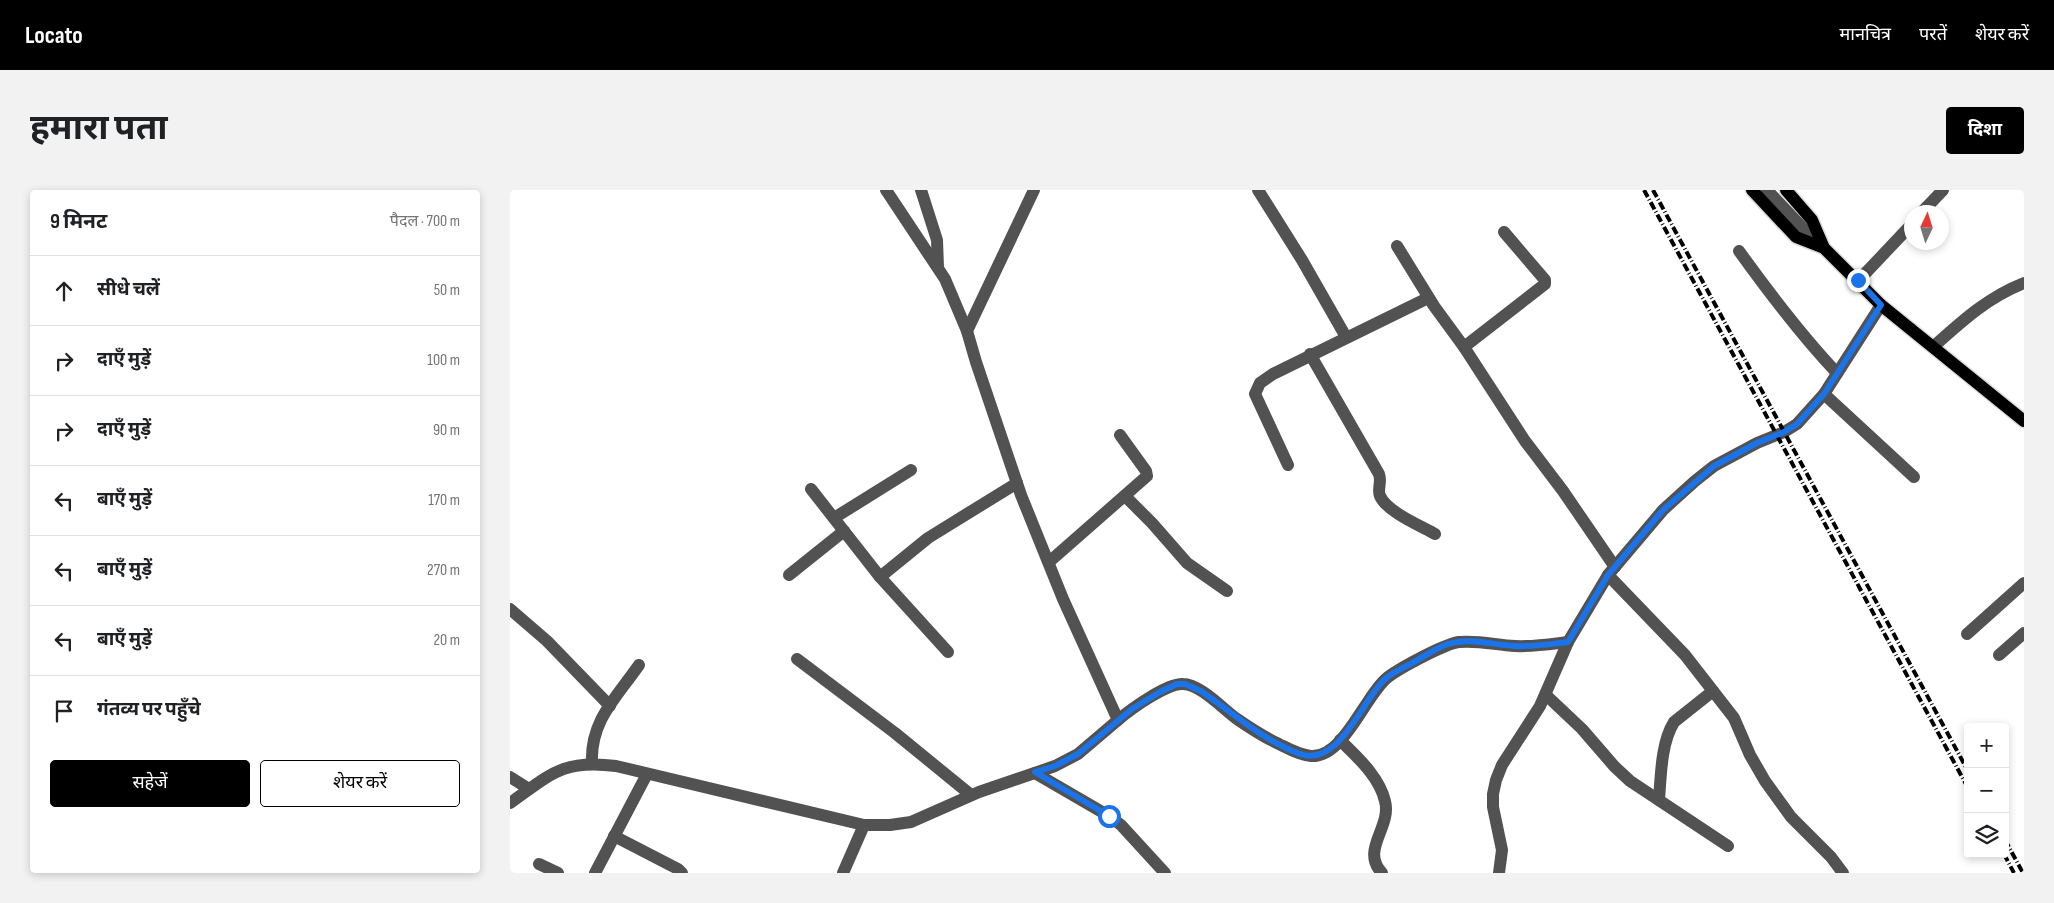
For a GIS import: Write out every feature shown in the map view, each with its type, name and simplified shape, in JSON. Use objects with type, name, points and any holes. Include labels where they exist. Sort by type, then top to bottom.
[{"type":"main road","points":[[1752,190],[1796,237],[1824,248],[1881,305],[2024,421]]},
{"type":"main road","points":[[1786,190],[1812,220],[1824,248]]},
{"type":"street","points":[[886,190],[945,279],[967,331],[1017,483],[1063,600],[1118,720]]},
{"type":"street","points":[[921,190],[937,240],[938,267]]},
{"type":"street","points":[[967,331],[1034,190]]},
{"type":"street","points":[[1258,190],[1302,260],[1346,337]]},
{"type":"street","points":[[1768,190],[1824,248]]},
{"type":"street","points":[[1929,205],[1943,190]]},
{"type":"street","points":[[1464,347],[1540,290],[1545,284],[1545,280],[1504,232]]},
{"type":"street","points":[[1858,280],[1904,232]]},
{"type":"street","points":[[1397,246],[1428,298],[1464,347],[1524,441],[1564,491],[1612,571],[1685,655],[1734,718],[1750,755],[1765,781],[1791,817],[1843,873]]},
{"type":"street","points":[[1738,251],[1782,311],[1837,373]]},
{"type":"street","points":[[1933,347],[1969,314],[1986,302],[2004,291],[2024,283]]},
{"type":"street","points":[[1288,465],[1257,401],[1255,394],[1260,383],[1310,354],[1428,298]]},
{"type":"street","points":[[1499,873],[1502,850],[1494,807],[1493,794],[1496,780],[1502,765],[1546,695],[1568,642],[1612,571],[1663,510],[1695,481],[1714,466],[1797,424],[1824,394],[1881,305]]},
{"type":"street","points":[[1310,354],[1379,474],[1382,484],[1379,494],[1381,498],[1388,506],[1435,534]]},
{"type":"street","points":[[1824,394],[1914,476]]},
{"type":"street","points":[[1049,562],[1144,480],[1147,474],[1120,435]]},
{"type":"street","points":[[834,518],[911,470]]},
{"type":"street","points":[[880,576],[928,538],[1017,483]]},
{"type":"street","points":[[811,489],[880,576],[948,652]]},
{"type":"street","points":[[1125,496],[1152,522],[1186,563],[1227,591]]},
{"type":"street","points":[[789,575],[844,531]]},
{"type":"street","points":[[1967,634],[2024,583]]},
{"type":"street","points":[[510,608],[533,628],[610,706]]},
{"type":"street","points":[[1999,655],[2024,633]]},
{"type":"street","points":[[510,803],[552,773],[577,764],[592,763],[864,825],[890,825],[911,822],[971,795],[1055,766],[1078,754],[1132,709],[1177,684],[1185,684],[1201,691],[1264,737],[1301,754],[1313,756],[1326,752],[1340,740],[1384,680],[1397,670],[1446,644],[1469,641],[1524,646],[1568,642]]},
{"type":"street","points":[[797,659],[895,733],[971,795]]},
{"type":"street","points":[[592,763],[593,738],[597,726],[639,665]]},
{"type":"street","points":[[1659,800],[1662,768],[1670,728],[1674,722],[1713,691]]},
{"type":"street","points":[[1546,695],[1582,729],[1630,781],[1728,846]]},
{"type":"street","points":[[1340,740],[1366,767],[1380,787],[1386,802],[1385,816],[1374,850],[1373,860],[1382,873]]},
{"type":"street","points":[[1035,772],[1121,825],[1165,873]]},
{"type":"street","points":[[595,873],[647,774]]},
{"type":"street","points":[[510,777],[529,789]]},
{"type":"street","points":[[843,873],[864,825]]},
{"type":"street","points":[[614,836],[678,869],[682,873]]},
{"type":"street","points":[[539,864],[558,873]]},
{"type":"railway","points":[[1644,190],[1964,781]]},
{"type":"railway","points":[[1653,190],[1966,768]]},
{"type":"railway","points":[[2009,847],[2023,873]]},
{"type":"railway","points":[[2006,858],[2014,873]]},
{"type":"route","points":[[1109,816],[1035,772],[1055,766],[1078,754],[1132,709],[1177,684],[1191,685],[1201,691],[1264,737],[1301,754],[1313,756],[1326,752],[1340,740],[1384,680],[1397,670],[1412,664],[1446,644],[1469,641],[1515,646],[1542,646],[1568,642],[1608,575],[1663,510],[1714,466],[1797,424],[1824,394],[1881,305],[1858,280]]}]
